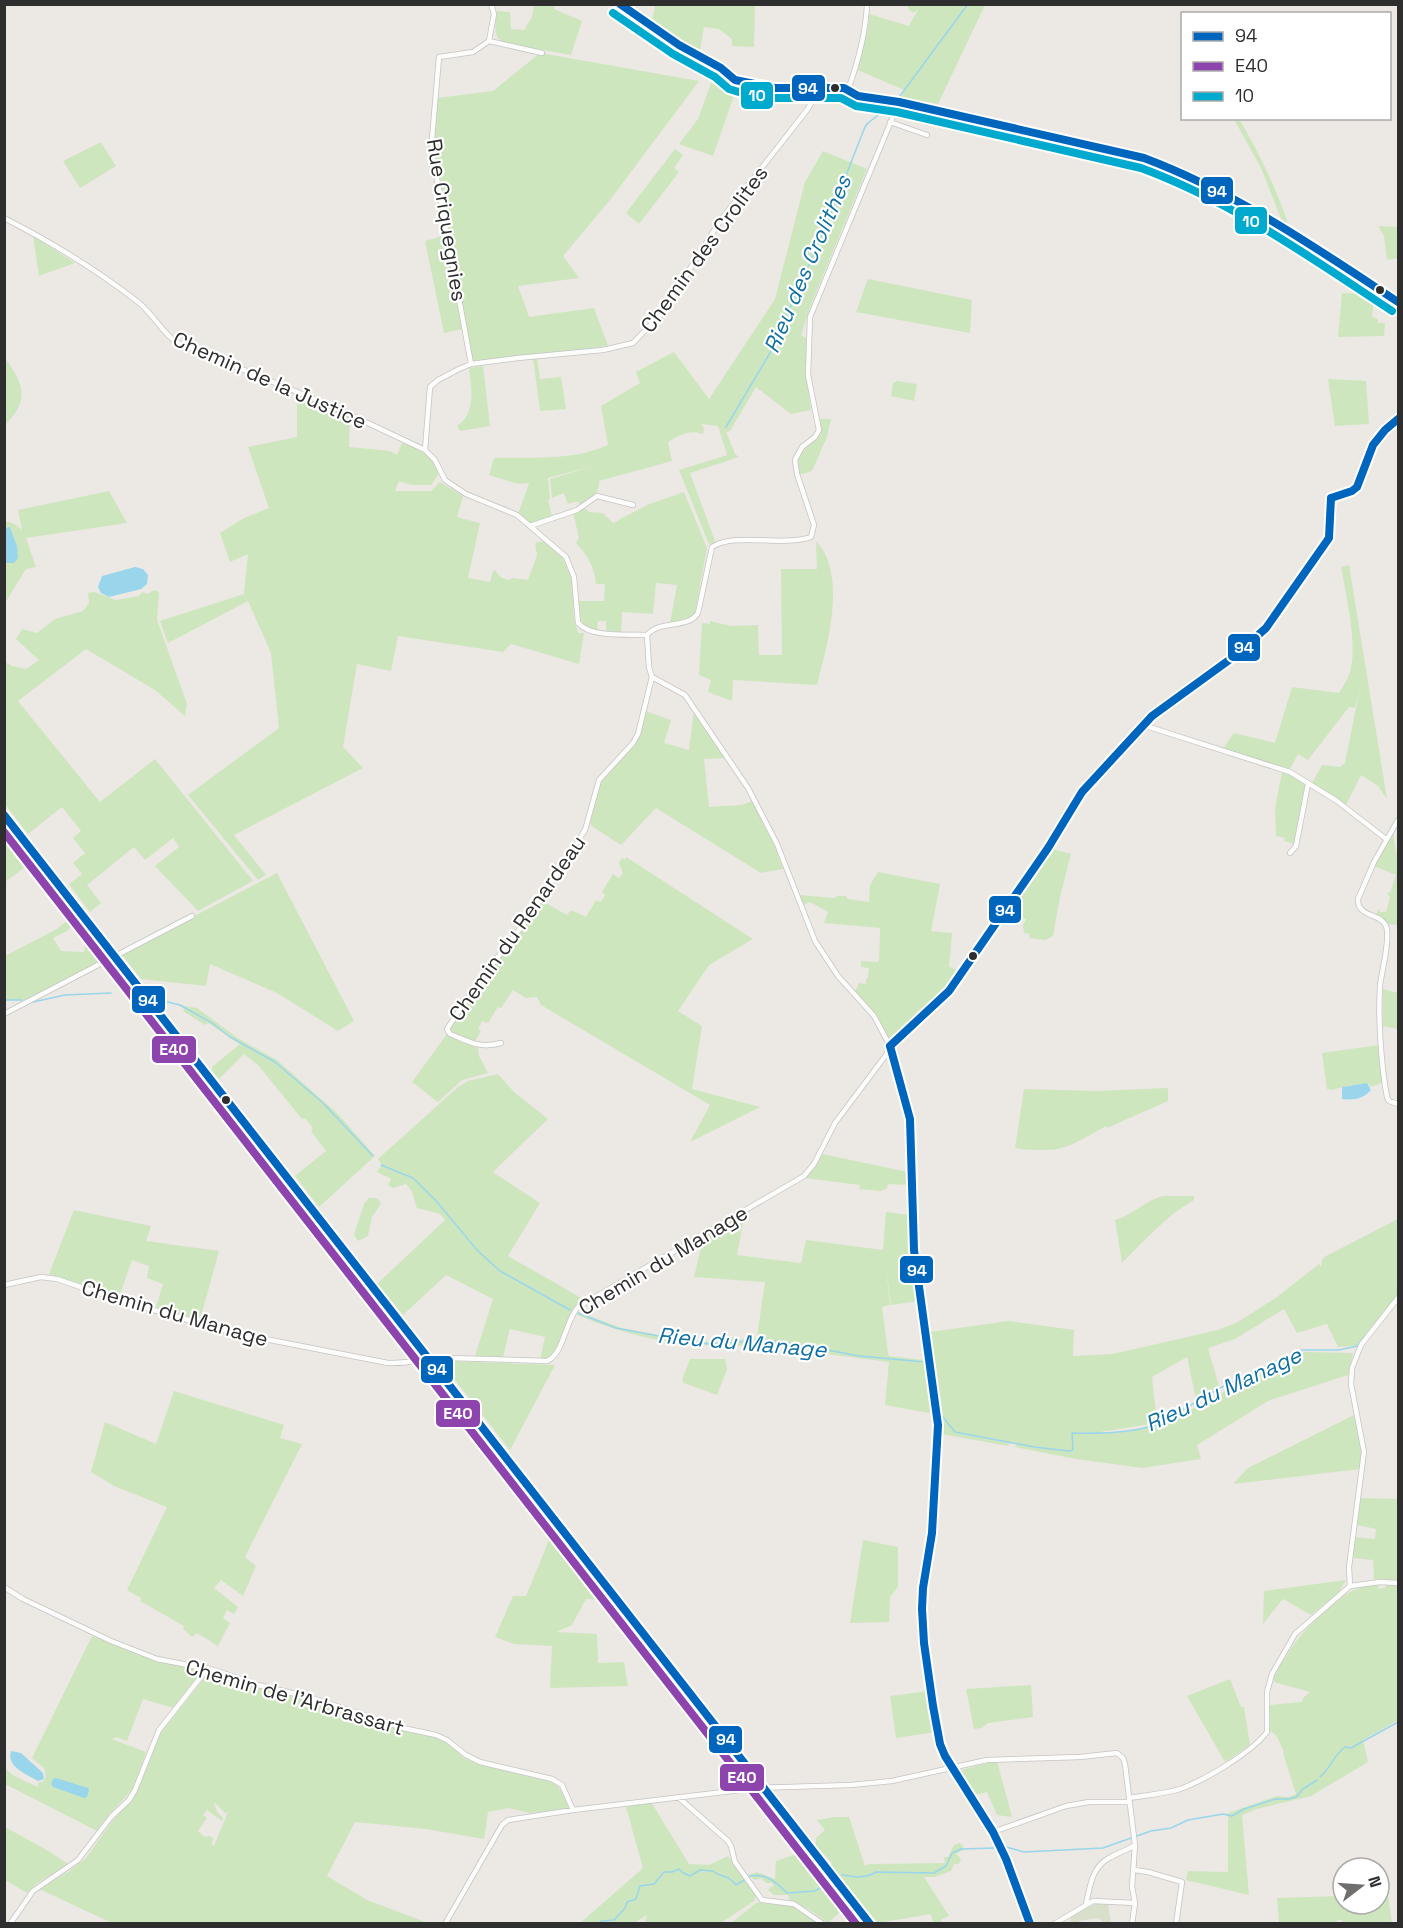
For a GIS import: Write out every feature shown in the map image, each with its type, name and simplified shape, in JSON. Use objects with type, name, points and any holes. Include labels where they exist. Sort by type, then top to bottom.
[{"type":"main road","points":[[4,814],[870,1923]]},
{"type":"street","points":[[491,4],[494,14],[489,41],[542,52]]},
{"type":"street","points":[[619,4],[679,45],[721,68],[735,80],[756,85],[795,89],[848,90],[858,96],[899,102],[1144,158],[1169,166],[1211,184],[1239,200],[1398,302]]},
{"type":"street","points":[[848,90],[866,19],[867,4]]},
{"type":"street","name":"Rue Criquegnies","points":[[471,364],[433,157],[432,139],[439,57],[473,52],[489,41]]},
{"type":"street","points":[[795,79],[795,89]]},
{"type":"street","name":"Chemin des Crolites","points":[[425,450],[430,387],[438,380],[471,364],[603,350],[633,343],[663,312],[720,221],[798,124],[814,98],[815,89]]},
{"type":"street","points":[[899,102],[810,317],[808,375],[819,430],[815,438],[798,453],[795,466],[814,525],[811,537],[799,541],[732,541],[712,547],[698,613],[689,621],[650,631],[647,635],[648,667],[652,677],[685,695],[748,788],[767,823],[808,928],[820,951],[838,976],[874,1016],[890,1046],[910,1119],[914,1250],[938,1425],[932,1533],[923,1588],[924,1643],[937,1732],[943,1750],[993,1832],[1006,1859],[1030,1923]]},
{"type":"street","points":[[891,122],[927,135]]},
{"type":"street","name":"Chemin de la Justice","points":[[4,218],[42,237],[139,303],[155,319],[165,334],[176,342],[336,408],[425,450]]},
{"type":"street","points":[[890,1046],[949,991],[1048,848],[1075,802],[1143,725],[1236,655],[1266,628],[1329,538],[1331,498],[1357,487],[1368,455],[1398,418]]},
{"type":"street","points":[[425,450],[435,460],[445,480],[457,489],[517,515],[566,557],[576,588],[578,623],[583,629],[602,633],[647,635]]},
{"type":"street","points":[[530,526],[576,510],[597,496],[633,505]]},
{"type":"street","name":"Chemin du Renardeau","points":[[501,1043],[478,1046],[450,1034],[447,1029],[484,974],[529,917],[585,830],[598,783],[606,771],[633,743],[638,734],[652,677]]},
{"type":"street","points":[[1143,725],[1290,772],[1338,801],[1386,839]]},
{"type":"street","points":[[1290,853],[1296,846],[1308,784]]},
{"type":"street","points":[[1398,820],[1386,839],[1358,899],[1362,911],[1383,921],[1387,930],[1380,989],[1382,1040],[1387,1097],[1389,1101],[1398,1104]]},
{"type":"street","points":[[4,1014],[192,916]]},
{"type":"street","name":"Chemin du Manage","points":[[4,1285],[41,1277],[57,1279],[122,1301],[234,1333],[388,1363],[468,1358],[543,1362],[551,1360],[557,1353],[578,1307],[798,1180],[807,1172],[836,1123],[886,1055],[890,1046]]},
{"type":"street","points":[[1350,1586],[1349,1568],[1364,1452],[1352,1391],[1352,1368],[1361,1345],[1398,1298]]},
{"type":"street","points":[[993,1832],[1066,1806],[1089,1802],[1129,1800],[1180,1789],[1254,1746],[1267,1732],[1267,1692],[1272,1674],[1295,1634],[1350,1586],[1359,1583],[1398,1582]]},
{"type":"street","name":"Chemin de l'Arbrassart","points":[[4,1587],[70,1622],[157,1659],[208,1668],[258,1685],[309,1697],[447,1740],[466,1755],[480,1762],[552,1779],[562,1785],[573,1810]]},
{"type":"street","points":[[10,1923],[33,1890],[78,1860],[111,1817],[129,1800],[159,1730],[208,1668]]},
{"type":"street","points":[[445,1923],[502,1826],[508,1820],[764,1787],[872,1783],[914,1777],[995,1759],[1080,1757],[1117,1753],[1123,1758],[1135,1845],[1132,1887],[1135,1903],[1132,1923]]},
{"type":"street","points":[[678,1797],[728,1841],[735,1862],[762,1900],[794,1904],[823,1923]]},
{"type":"street","points":[[1086,1904],[1093,1875],[1097,1869],[1106,1860],[1135,1845]]},
{"type":"street","points":[[1134,1870],[1182,1882],[1176,1923]]},
{"type":"street","points":[[1054,1923],[1093,1901],[1135,1903]]},
{"type":"green space","points":[[534,5],[555,5],[554,9],[582,21],[571,55],[503,43],[497,36],[497,11],[510,12],[511,29],[524,30],[532,17]]},
{"type":"green space","points":[[655,5],[755,5],[754,47],[732,46],[732,39],[719,29],[704,27],[700,51],[652,21]]},
{"type":"green space","points":[[907,5],[985,5],[938,104],[902,97],[904,90],[858,70],[869,14],[909,26],[918,9],[913,13]]},
{"type":"green space","points":[[540,53],[699,81],[610,200],[563,256],[579,278],[518,286],[529,317],[594,308],[608,346],[471,362],[434,157],[437,98],[493,91]]},
{"type":"green space","points":[[711,83],[737,87],[713,156],[679,144],[698,119]]},
{"type":"green space","points":[[1235,120],[1240,120],[1261,159],[1280,200],[1290,229],[1284,226],[1261,168]]},
{"type":"green space","points":[[101,142],[116,166],[80,188],[63,161]]},
{"type":"green space","points":[[675,149],[683,155],[674,168],[679,172],[639,224],[626,213]]},
{"type":"green space","points":[[823,151],[867,169],[810,307],[801,335],[806,338],[806,374],[811,410],[791,414],[756,387],[730,431],[726,432],[735,454],[739,457],[690,473],[715,541],[711,544],[708,542],[679,470],[727,455],[718,426],[701,424],[704,428],[703,434],[689,432],[668,442],[672,461],[599,481],[594,496],[581,506],[577,501],[568,504],[564,493],[552,498],[550,479],[600,464],[548,478],[550,499],[548,500],[552,516],[531,524],[518,514],[529,483],[518,484],[489,475],[494,458],[566,456],[608,445],[601,406],[640,383],[636,372],[674,352],[709,399],[775,299],[805,182]]},
{"type":"green space","points":[[1378,226],[1398,227],[1398,258],[1387,260],[1384,236]]},
{"type":"green space","points":[[446,235],[463,329],[444,333],[425,241]]},
{"type":"green space","points":[[33,236],[75,263],[39,276]]},
{"type":"green space","points":[[868,279],[972,300],[970,333],[856,312]]},
{"type":"green space","points":[[1371,289],[1375,292],[1372,317],[1378,319],[1378,323],[1385,323],[1384,336],[1338,337],[1342,293],[1369,294]]},
{"type":"green space","points":[[5,358],[17,376],[22,392],[18,408],[5,425]]},
{"type":"green space","points":[[533,358],[537,358],[540,379],[561,377],[566,409],[540,411]]},
{"type":"green space","points":[[483,366],[490,426],[460,431],[457,426],[468,414],[471,400],[469,368]]},
{"type":"green space","points":[[1328,379],[1366,381],[1369,424],[1335,426]]},
{"type":"green space","points":[[897,381],[917,384],[914,401],[891,396],[893,383]]},
{"type":"green space","points":[[297,395],[350,417],[349,447],[390,451],[397,455],[402,443],[430,458],[437,468],[438,475],[431,485],[411,485],[399,481],[395,491],[431,491],[440,482],[463,496],[457,517],[480,523],[468,578],[490,582],[495,570],[499,576],[507,580],[513,578],[528,580],[537,555],[535,543],[545,541],[562,557],[569,572],[572,581],[574,620],[578,633],[584,633],[579,664],[511,644],[503,652],[398,636],[391,671],[357,664],[343,747],[363,768],[234,835],[266,875],[258,880],[188,795],[279,728],[271,653],[248,601],[168,643],[160,621],[244,594],[248,554],[230,562],[220,533],[244,518],[269,508],[248,447],[297,437]]},
{"type":"green space","points":[[819,419],[831,419],[827,437],[812,471],[799,475],[800,456],[821,434]]},
{"type":"green space","points":[[109,491],[127,523],[26,538],[36,567],[26,569],[5,603],[5,563],[14,563],[17,546],[10,527],[5,528],[5,521],[15,524],[22,530],[18,510]]},
{"type":"green space","points":[[684,492],[707,548],[695,613],[688,620],[670,623],[677,585],[656,583],[653,614],[622,612],[621,632],[606,631],[606,621],[598,621],[597,630],[585,627],[579,616],[579,601],[604,601],[605,584],[596,584],[590,562],[576,543],[579,538],[573,512],[583,507],[589,512],[603,513],[613,523],[647,505]]},
{"type":"green space","points":[[816,541],[826,555],[833,591],[830,631],[817,685],[733,680],[732,701],[708,692],[711,680],[699,675],[702,623],[710,624],[710,621],[731,626],[758,625],[759,655],[782,655],[781,569],[817,569]]},
{"type":"green space","points":[[1349,565],[1387,799],[1378,786],[1361,775],[1346,805],[1312,783],[1322,765],[1340,767],[1345,763],[1360,688],[1355,708],[1349,707],[1308,760],[1298,754],[1290,769],[1222,750],[1234,733],[1275,743],[1292,687],[1339,693],[1349,675],[1352,661],[1350,620],[1341,567]]},
{"type":"green space","points":[[154,590],[159,592],[157,620],[187,704],[185,716],[155,690],[86,649],[18,701],[100,802],[155,759],[253,881],[198,911],[155,866],[179,847],[173,838],[145,860],[134,847],[87,885],[101,903],[90,912],[69,884],[82,874],[73,863],[85,853],[73,838],[81,831],[62,807],[28,834],[5,804],[5,662],[26,669],[39,660],[16,639],[22,629],[37,633],[55,619],[83,611],[89,603],[88,593],[94,592],[116,600],[139,596],[142,592],[148,594]]},
{"type":"green space","points":[[645,711],[671,720],[664,743],[689,750],[694,711],[725,758],[704,759],[709,807],[742,805],[752,801],[775,847],[783,869],[761,873],[656,808],[621,845],[593,827],[590,823],[600,783],[636,742]]},
{"type":"green space","points":[[1282,772],[1291,775],[1306,786],[1295,844],[1276,836],[1275,809]]},
{"type":"green space","points":[[5,825],[33,861],[5,882]]},
{"type":"green space","points":[[1393,833],[1398,863],[1398,925],[1387,924],[1376,916],[1378,909],[1380,912],[1386,912],[1390,898],[1387,892],[1390,893],[1396,875],[1374,866]]},
{"type":"green space","points":[[1051,849],[1071,854],[1053,936],[1045,940],[1029,938],[1030,934],[1024,933],[1023,925],[1026,919],[1004,917]]},
{"type":"green space","points":[[626,857],[753,939],[709,965],[678,1011],[702,1026],[692,1089],[760,1107],[690,1142],[710,1105],[541,1005],[537,997],[526,998],[513,990],[488,1023],[482,1021],[478,1029],[481,1031],[474,1043],[449,1030],[487,973],[542,901],[567,915],[571,910],[586,917],[596,900],[601,902],[605,895],[602,892],[613,874],[619,878],[623,873],[619,863],[622,858],[625,860]]},
{"type":"green space","points":[[878,872],[940,884],[931,931],[952,933],[949,967],[959,973],[944,992],[892,1040],[877,1016],[855,991],[859,983],[866,984],[868,978],[869,968],[861,967],[861,961],[879,962],[880,928],[824,923],[828,912],[810,902],[803,905],[799,895],[835,898],[846,896],[848,899],[869,902],[870,885]]},
{"type":"green space","points":[[277,873],[354,1021],[338,1031],[277,993],[210,964],[206,986],[141,979],[122,955],[123,953]]},
{"type":"green space","points":[[75,915],[77,919],[67,931],[53,938],[61,951],[84,952],[86,942],[94,940],[107,957],[26,1000],[5,1000],[5,956],[55,930]]},
{"type":"green space","points":[[1383,989],[1398,993],[1398,1029],[1383,1026]]},
{"type":"green space","points":[[185,1006],[197,1008],[239,1039],[277,1060],[338,1114],[375,1156],[319,1207],[295,1176],[326,1151],[311,1131],[313,1128],[305,1118],[302,1119],[258,1065],[244,1054],[219,1079],[212,1071],[212,1067],[240,1044],[208,1023],[205,1025],[183,1011]]},
{"type":"green space","points":[[447,1034],[478,1048],[479,1056],[488,1073],[462,1080],[438,1102],[412,1082]]},
{"type":"green space","points":[[1379,1045],[1384,1082],[1370,1087],[1369,1084],[1327,1089],[1322,1053]]},
{"type":"green space","points":[[498,1074],[514,1092],[548,1119],[493,1172],[540,1203],[508,1256],[585,1300],[572,1310],[555,1352],[548,1359],[540,1360],[545,1337],[510,1329],[503,1357],[475,1356],[493,1299],[446,1275],[403,1315],[377,1284],[445,1220],[440,1214],[417,1208],[412,1192],[406,1184],[393,1188],[388,1185],[391,1179],[377,1172],[382,1165],[378,1159],[458,1087],[468,1081]]},
{"type":"green space","points":[[1168,1088],[1168,1101],[1107,1128],[1106,1126],[1072,1144],[1043,1150],[1015,1148],[1024,1089],[1096,1091]]},
{"type":"green space","points":[[822,1154],[908,1172],[909,1185],[888,1184],[887,1188],[881,1191],[859,1189],[860,1185],[805,1178]]},
{"type":"green space","points":[[1163,1196],[1194,1196],[1194,1200],[1165,1221],[1122,1263],[1115,1220]]},
{"type":"green space","points":[[369,1198],[377,1198],[381,1203],[372,1217],[368,1236],[358,1241],[354,1234],[364,1204]]},
{"type":"green space","points":[[74,1210],[151,1226],[146,1241],[219,1251],[200,1320],[156,1307],[163,1284],[147,1278],[149,1266],[132,1260],[119,1297],[49,1274]]},
{"type":"green space","points":[[886,1212],[910,1215],[910,1252],[919,1301],[891,1305],[886,1267],[890,1305],[882,1307],[888,1353],[889,1356],[924,1360],[929,1363],[934,1414],[885,1405],[889,1362],[818,1353],[786,1344],[723,1347],[683,1344],[647,1338],[577,1315],[579,1312],[621,1328],[674,1338],[718,1343],[725,1338],[757,1337],[765,1282],[694,1277],[703,1239],[745,1213],[737,1255],[801,1263],[806,1240],[883,1250]]},
{"type":"green space","points":[[1398,1219],[1398,1298],[1361,1345],[1338,1347],[1327,1324],[1297,1333],[1284,1309],[1235,1339],[1208,1348],[1219,1386],[1196,1399],[1187,1357],[1152,1377],[1157,1423],[1100,1432],[1100,1434],[1161,1426],[1251,1377],[1252,1374],[1305,1352],[1353,1353],[1348,1375],[1268,1401],[1197,1445],[1201,1459],[1142,1468],[1076,1459],[1015,1447],[1017,1443],[1010,1442],[1008,1446],[941,1434],[930,1332],[1009,1321],[1074,1330],[1073,1356],[1113,1354],[1218,1330],[1238,1322],[1277,1297],[1319,1264],[1321,1267],[1322,1260],[1326,1256]]},
{"type":"green space","points":[[690,1359],[725,1359],[727,1369],[717,1395],[684,1383],[682,1380]]},
{"type":"green space","points":[[440,1361],[450,1361],[555,1365],[510,1450]]},
{"type":"green space","points":[[174,1391],[284,1425],[280,1438],[302,1444],[245,1557],[256,1566],[243,1596],[221,1580],[214,1588],[238,1607],[234,1614],[227,1610],[223,1618],[230,1623],[218,1646],[197,1633],[192,1637],[183,1629],[184,1626],[140,1601],[141,1598],[127,1590],[167,1507],[114,1486],[91,1472],[105,1422],[156,1444]]},
{"type":"green space","points":[[1354,1415],[1362,1448],[1360,1469],[1233,1484],[1248,1468]]},
{"type":"green space","points":[[1361,1498],[1397,1499],[1398,1501],[1398,1580],[1374,1579],[1373,1560],[1353,1558],[1355,1537],[1375,1539],[1376,1529],[1357,1525]]},
{"type":"green space","points":[[557,1531],[609,1601],[586,1599],[572,1625],[556,1632],[597,1634],[598,1663],[624,1662],[628,1686],[550,1688],[552,1646],[514,1644],[495,1637],[513,1596],[526,1596],[549,1540],[546,1538]]},
{"type":"green space","points":[[863,1540],[898,1547],[898,1587],[890,1597],[889,1622],[850,1623]]},
{"type":"green space","points":[[1346,1580],[1338,1593],[1311,1615],[1283,1599],[1263,1624],[1264,1591]]},
{"type":"green space","points":[[1385,1584],[1398,1584],[1398,1720],[1363,1740],[1368,1762],[1311,1796],[1257,1809],[1242,1815],[1249,1895],[1186,1880],[1188,1871],[1228,1872],[1228,1813],[1277,1796],[1288,1797],[1296,1794],[1284,1752],[1276,1735],[1270,1731],[1269,1705],[1302,1702],[1310,1692],[1274,1682],[1274,1677],[1299,1638],[1332,1605],[1358,1588],[1378,1585],[1379,1589],[1385,1588]]},
{"type":"green space","points":[[92,1636],[146,1657],[202,1671],[173,1708],[143,1699],[127,1741],[116,1737],[112,1739],[146,1752],[133,1789],[97,1831],[5,1784],[4,1767],[14,1776],[38,1787],[38,1783],[43,1782],[46,1777],[44,1768],[32,1758]]},
{"type":"green space","points":[[212,1671],[255,1687],[293,1695],[394,1728],[436,1738],[447,1743],[464,1758],[477,1764],[555,1784],[564,1795],[567,1809],[529,1813],[509,1808],[488,1812],[484,1839],[426,1829],[355,1822],[327,1876],[367,1900],[428,1923],[112,1923],[39,1889],[86,1858],[113,1820],[135,1796],[157,1738],[208,1673]],"holes":[[[214,1802],[225,1813],[228,1812],[214,1846],[213,1838],[205,1837],[198,1831],[207,1818],[203,1815],[207,1810],[222,1821],[223,1818],[217,1812]]]},
{"type":"green space","points":[[1230,1679],[1241,1707],[1244,1707],[1250,1745],[1225,1762],[1187,1696]]},
{"type":"green space","points":[[1031,1685],[1033,1717],[988,1723],[982,1728],[974,1729],[966,1689]]},
{"type":"green space","points":[[928,1691],[935,1732],[896,1738],[890,1696]]},
{"type":"green space","points":[[997,1761],[1012,1817],[997,1815],[987,1792],[974,1795],[961,1770]]},
{"type":"green space","points":[[651,1802],[689,1864],[709,1865],[728,1856],[755,1892],[754,1901],[721,1923],[641,1923],[645,1922],[647,1915],[634,1923],[579,1924],[643,1868],[626,1807]]},
{"type":"green space","points":[[849,1817],[865,1866],[869,1864],[945,1863],[944,1857],[948,1857],[954,1845],[960,1843],[963,1850],[956,1854],[961,1859],[959,1864],[954,1864],[951,1871],[935,1877],[924,1877],[949,1916],[942,1919],[940,1923],[933,1923],[931,1914],[878,1923],[830,1865],[832,1863],[816,1846],[816,1838],[825,1830],[817,1820]]},
{"type":"green space","points":[[5,1827],[68,1864],[36,1884],[27,1893],[5,1880]]},
{"type":"green space","points":[[806,1851],[831,1880],[848,1905],[828,1923],[810,1910],[790,1901],[788,1895],[774,1895],[768,1890],[774,1886],[772,1883],[766,1883],[761,1878],[755,1880],[748,1875],[757,1872],[775,1879],[776,1861]]},
{"type":"green space","points":[[1331,1896],[1331,1916],[1391,1916],[1392,1923],[1343,1923],[1342,1920],[1337,1920],[1337,1923],[1279,1923],[1277,1898]]},
{"type":"green space","points":[[760,1902],[792,1906],[819,1924],[730,1924]]},
{"type":"green space","points":[[1099,1903],[1108,1904],[1111,1923],[1104,1923],[1098,1918],[1070,1924],[1071,1917]]},
{"type":"water","points":[[10,527],[17,546],[18,558],[14,563],[5,563],[5,528]]},
{"type":"water","points":[[135,567],[143,569],[148,575],[147,584],[141,589],[109,597],[101,593],[98,587],[102,576]]},
{"type":"water","points":[[1367,1083],[1371,1090],[1361,1098],[1342,1099],[1342,1087]]},
{"type":"water","points":[[11,1751],[21,1753],[43,1773],[44,1779],[38,1781],[14,1766],[10,1757]]},
{"type":"water","points":[[56,1778],[88,1788],[87,1797],[84,1798],[53,1787],[51,1784]]},
{"type":"waterway","name":"Rieu des Crolithes","points":[[900,96],[968,4]]},
{"type":"waterway","name":"Rieu des Crolithes","points":[[726,427],[770,353],[826,226],[865,127],[891,105]]},
{"type":"waterway","name":"Rieu du Manage","points":[[33,1002],[65,995],[111,993]]},
{"type":"waterway","name":"Rieu du Manage","points":[[4,1000],[22,1000]]},
{"type":"waterway","name":"Rieu du Manage","points":[[160,1000],[180,1005],[275,1062],[323,1103],[373,1156]]},
{"type":"waterway","name":"Rieu du Manage","points":[[381,1165],[413,1178],[437,1202],[477,1250],[500,1271],[570,1310]]},
{"type":"waterway","name":"Rieu du Manage","points":[[578,1313],[616,1328],[691,1342],[711,1344],[766,1340],[859,1356],[925,1362]]},
{"type":"waterway","name":"Rieu du Manage","points":[[942,1416],[955,1432],[1034,1447],[1069,1451],[1073,1450],[1072,1433],[1116,1432],[1159,1424],[1218,1389],[1302,1350],[1339,1350],[1357,1346],[1365,1336]]},
{"type":"waterway","points":[[1320,1777],[1345,1747],[1351,1748],[1398,1722]]},
{"type":"waterway","points":[[1137,1836],[1171,1828],[1188,1820],[1223,1814],[1232,1816],[1244,1809],[1275,1799],[1296,1797],[1303,1789],[1317,1780]]},
{"type":"waterway","points":[[1006,1847],[1024,1852],[1103,1848],[1131,1838]]},
{"type":"waterway","points":[[842,1875],[864,1877],[876,1872],[934,1873],[946,1866],[952,1853],[961,1849],[995,1848]]},
{"type":"waterway","points":[[599,1924],[601,1921],[614,1920],[625,1908],[627,1902],[636,1899],[640,1886],[654,1884],[664,1872],[679,1869],[690,1876],[700,1870],[713,1871],[730,1879],[736,1885],[746,1879]]},
{"type":"waterway","points":[[750,1876],[766,1877],[787,1893],[815,1891],[830,1882]]},
{"type":"transit line","name":"94","points":[[620,4],[679,45],[721,68],[735,80],[775,88],[844,88],[858,96],[899,102],[1144,158],[1244,205],[1398,302]]},
{"type":"transit line","name":"10","points":[[613,13],[673,54],[715,77],[729,89],[742,93],[774,98],[841,98],[856,106],[897,112],[1141,168],[1208,197],[1271,232],[1392,311]]},
{"type":"transit line","name":"94","points":[[1331,498],[1357,487],[1373,445],[1398,419]]},
{"type":"transit line","name":"94","points":[[890,1046],[949,991],[1048,848],[1082,792],[1152,716],[1236,655],[1266,628],[1329,538],[1331,498]]},
{"type":"transit line","name":"94","points":[[4,815],[870,1924]]},
{"type":"transit line","name":"E40","points":[[4,832],[856,1924]]},
{"type":"transit line","name":"94","points":[[890,1046],[910,1119],[914,1250],[938,1425],[932,1533],[922,1609],[924,1643],[933,1706],[940,1744],[945,1756],[993,1832],[1006,1859],[1030,1924]]}]
